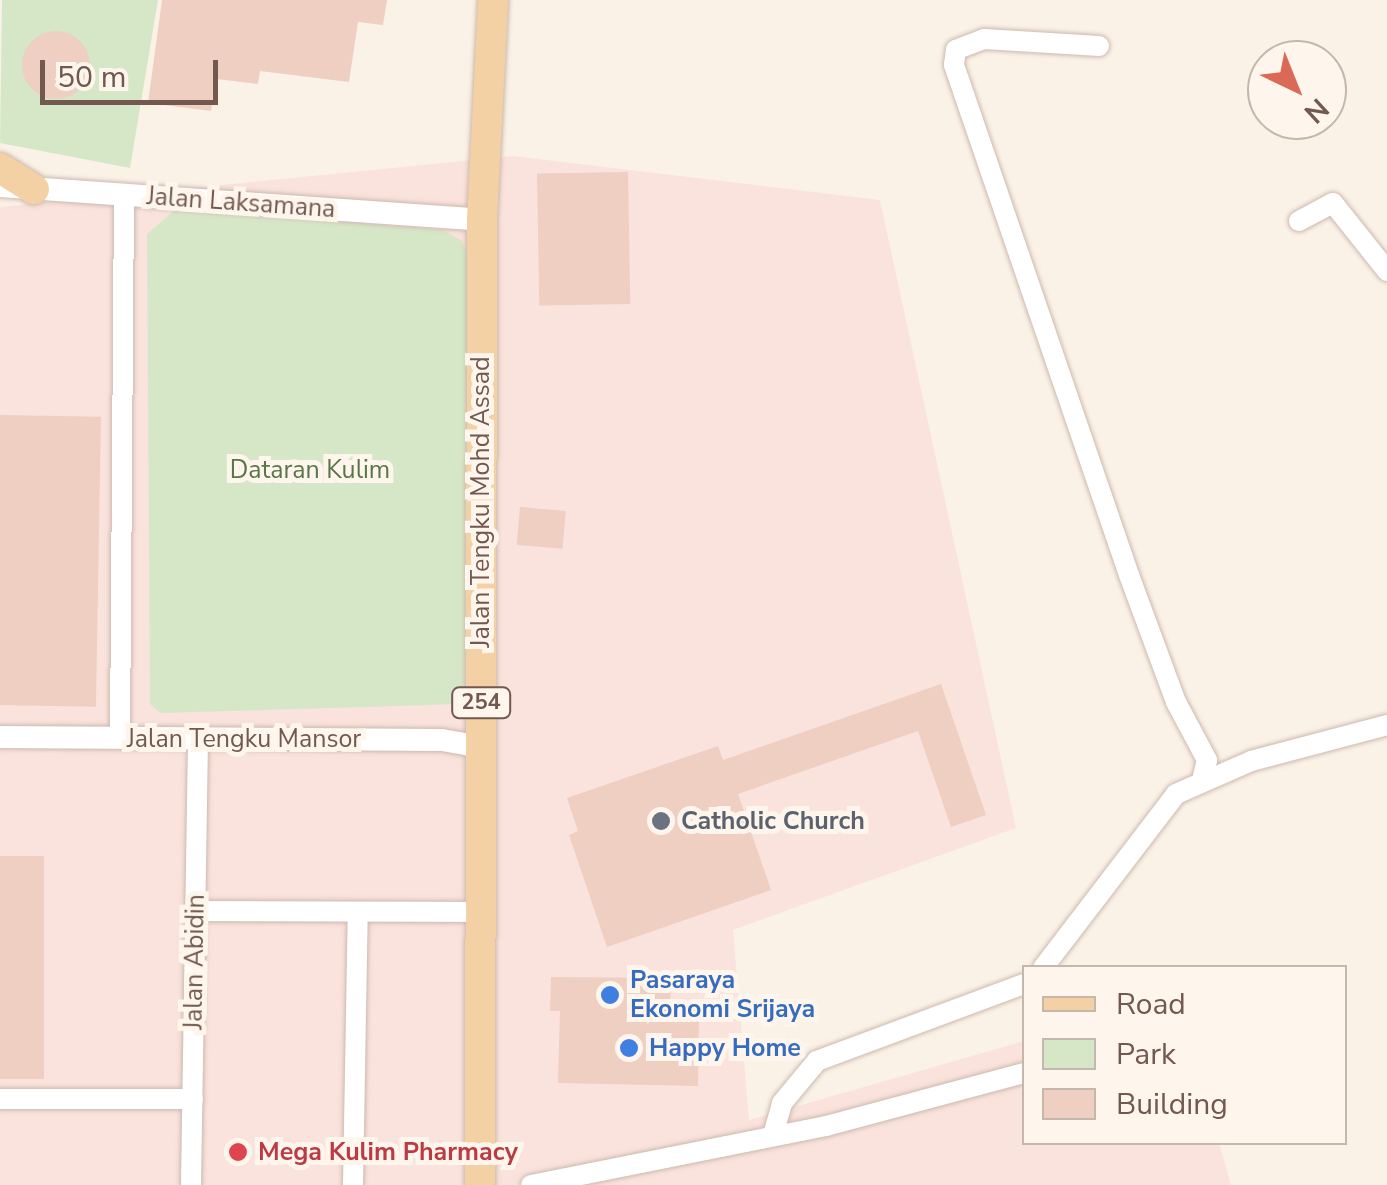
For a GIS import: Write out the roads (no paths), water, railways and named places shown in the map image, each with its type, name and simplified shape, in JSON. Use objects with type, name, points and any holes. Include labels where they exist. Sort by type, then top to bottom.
[{"type":"main road","name":"Jalan Tengku Mohd Assad","points":[[480,1185],[482,220],[494,0]]},
{"type":"main road","points":[[0,168],[34,189]]},
{"type":"street","points":[[1099,46],[976,42],[956,50],[954,65],[1129,575],[1176,702],[1207,760],[1207,777]]},
{"type":"street","name":"Jalan Laksamana","points":[[0,186],[482,220]]},
{"type":"street","points":[[120,738],[124,195]]},
{"type":"street","points":[[1299,221],[1334,203],[1387,271]]},
{"type":"street","points":[[1044,965],[1146,827],[1176,794],[1207,777],[1251,761],[1387,724]]},
{"type":"street","name":"Jalan Tengku Mansor","points":[[0,737],[442,740],[471,746],[481,757]]},
{"type":"street","name":"Jalan Abidin","points":[[191,1185],[198,739]]},
{"type":"street","points":[[196,910],[480,912]]},
{"type":"street","points":[[353,1185],[358,912]]},
{"type":"street","points":[[773,1136],[782,1103],[817,1061],[1022,985]]},
{"type":"street","points":[[532,1185],[773,1136],[1022,1074]]},
{"type":"street","points":[[0,1099],[192,1099]]},
{"type":"place","name":"Catholic Church","points":[[661,821]]},
{"type":"place","name":"Pasaraya Ekonomi Srijaya","points":[[610,995]]},
{"type":"place","name":"Happy Home","points":[[629,1048]]},
{"type":"place","name":"Mega Kulim Pharmacy","points":[[238,1152]]},
{"type":"park label","name":"Dataran Kulim","points":[[310,470]]}]
